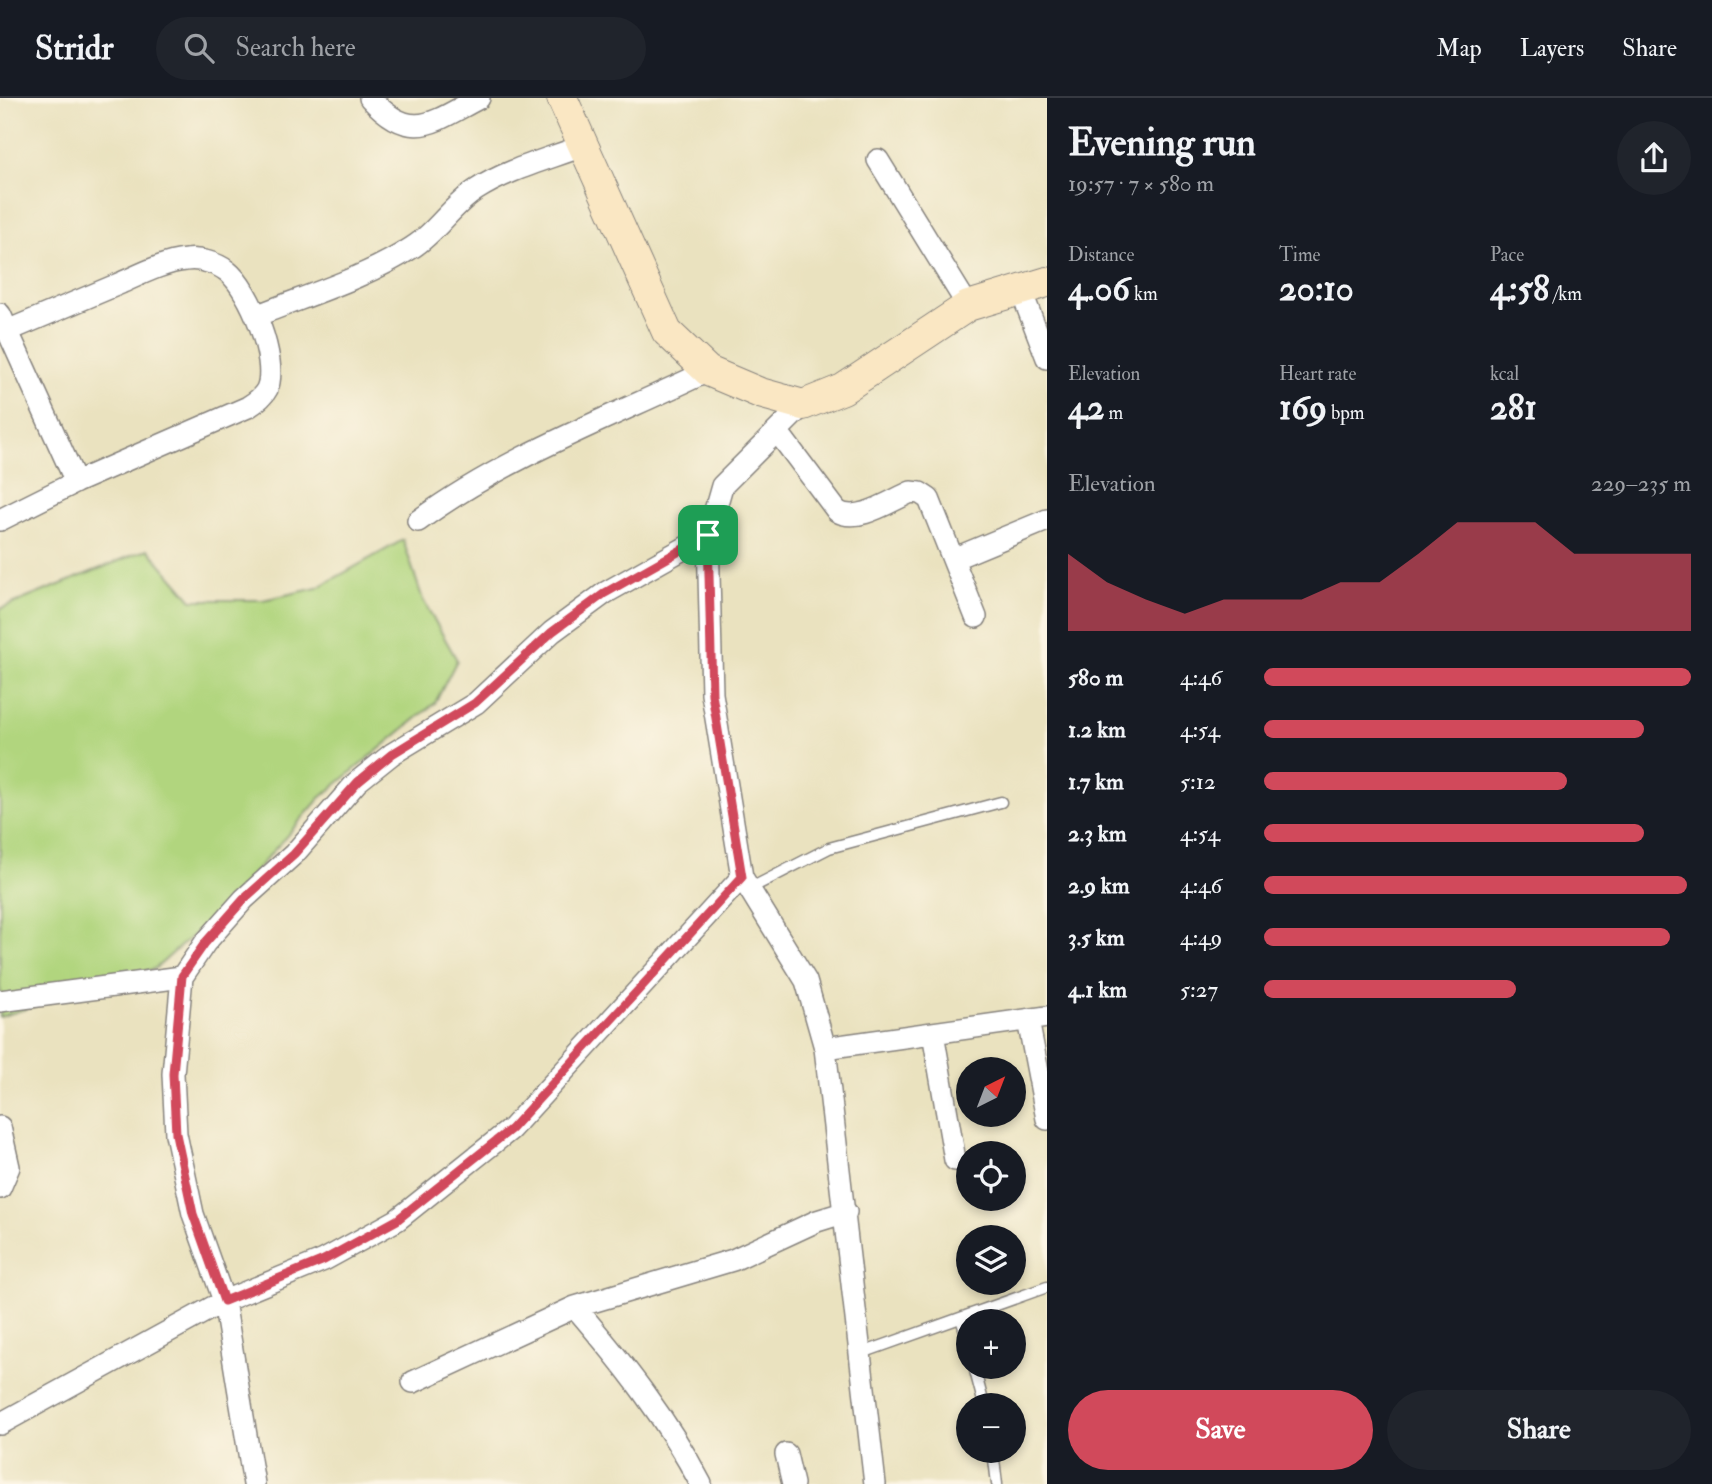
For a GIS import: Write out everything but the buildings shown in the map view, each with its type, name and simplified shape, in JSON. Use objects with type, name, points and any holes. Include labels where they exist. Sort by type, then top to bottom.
[{"type":"street","points":[[370,98],[393,119],[416,126],[433,122],[479,98]]},
{"type":"street","points":[[562,98],[667,332],[708,371],[760,393],[803,405]]},
{"type":"street","points":[[256,316],[386,263],[435,230],[453,208],[476,190],[585,145]]},
{"type":"street","points":[[878,160],[968,306]]},
{"type":"street","points":[[0,520],[76,482],[258,401],[266,390],[270,376],[266,349],[256,316],[243,290],[227,271],[206,261],[187,260],[160,267],[4,323],[76,482]]},
{"type":"street","points":[[875,1484],[846,1212],[825,1048],[806,981],[746,883],[712,694],[708,535],[722,486],[803,405],[844,389],[968,306],[1033,285],[1047,358]]},
{"type":"street","points":[[418,521],[456,493],[495,472],[708,371]]},
{"type":"street","points":[[777,431],[836,511],[845,516],[857,515],[911,492],[920,493],[934,510],[976,617]]},
{"type":"street","points":[[953,559],[1047,520]]},
{"type":"street","points":[[254,1484],[224,1301],[193,1214],[176,1134],[173,1074],[182,976],[205,943],[244,899],[294,854],[358,782],[383,761],[475,703],[552,632],[605,593],[708,535]]},
{"type":"street","points":[[0,1424],[224,1301],[324,1260],[397,1220],[511,1129],[746,883]]},
{"type":"street","points":[[0,1001],[182,976]]},
{"type":"street","points":[[825,1048],[1037,1019],[1047,1119]]},
{"type":"street","points":[[933,1033],[955,1160]]},
{"type":"street","points":[[0,1127],[9,1167],[0,1188]]},
{"type":"street","points":[[414,1382],[575,1307],[733,1260],[817,1221],[846,1212]]},
{"type":"street","points":[[575,1307],[624,1364],[673,1436],[701,1484]]},
{"type":"street","points":[[786,1454],[793,1484]]},
{"type":"lane","points":[[746,883],[829,848],[1002,802]]},
{"type":"lane","points":[[986,1309],[1047,1287]]},
{"type":"lane","points":[[862,1353],[956,1320]]},
{"type":"lane","points":[[994,1463],[997,1484]]},
{"type":"green space","points":[[403,540],[423,600],[457,660],[435,703],[320,798],[221,910],[156,968],[0,1017],[0,609],[148,549],[192,600],[263,600],[317,588]]},
{"type":"route","points":[[708,535],[712,694],[742,877],[511,1129],[397,1220],[324,1260],[224,1301],[193,1214],[176,1134],[173,1074],[182,976],[205,943],[244,899],[294,854],[358,782],[392,754],[475,703],[552,632],[605,593],[708,535]]}]
